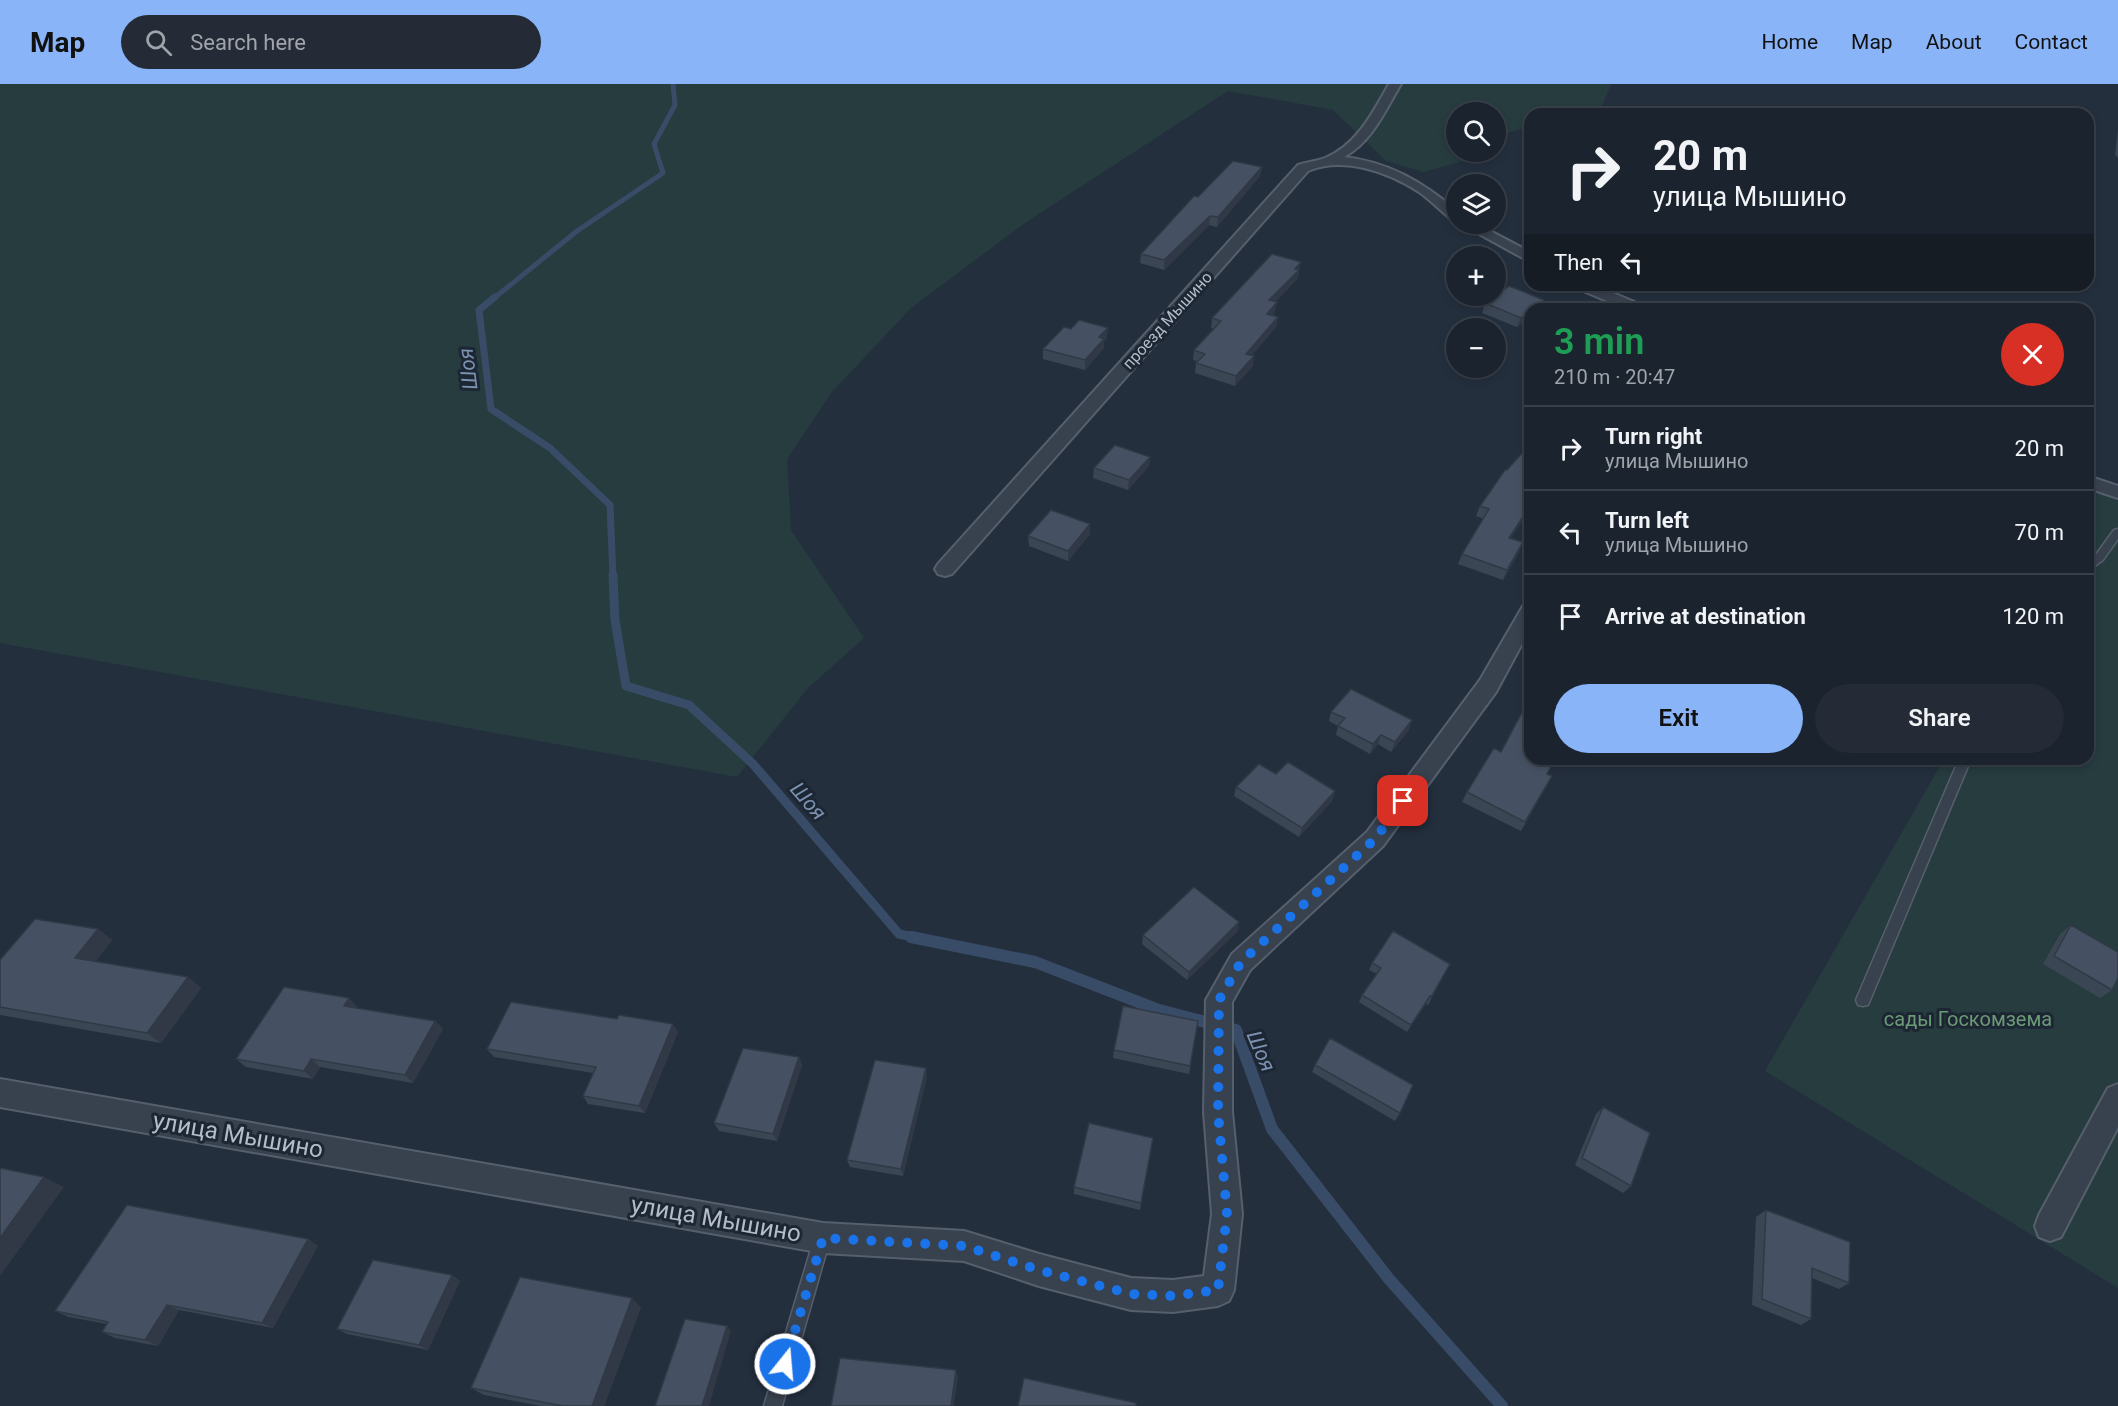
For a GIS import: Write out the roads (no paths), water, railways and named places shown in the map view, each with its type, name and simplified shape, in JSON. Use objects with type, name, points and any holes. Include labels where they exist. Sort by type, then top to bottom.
[{"type":"street","points":[[1331,159],[1346,153],[1358,143],[1395,84]]},
{"type":"street","name":"проезд Мышино","points":[[945,569],[1303,168],[1314,161],[1331,159],[1378,168],[1424,190],[1446,208]]},
{"type":"street","points":[[1486,234],[1524,255]]},
{"type":"street","points":[[1596,291],[1624,303]]},
{"type":"street","points":[[2094,484],[2118,492]]},
{"type":"street","name":"улица Мышино","points":[[0,1093],[823,1238],[964,1246],[1039,1270],[1131,1294],[1173,1296],[1218,1290],[1227,1214],[1218,1112],[1219,1000],[1241,962],[1375,839],[1488,686],[1524,622]]},
{"type":"street","points":[[2050,1226],[2118,1098]]},
{"type":"lane","points":[[2094,563],[2118,532]]},
{"type":"lane","points":[[1863,1000],[1962,765]]},
{"type":"lane","points":[[773,1406],[823,1238]]},
{"type":"waterway","name":"Шоя","points":[[493,299],[577,231],[663,173],[654,144],[675,105],[673,84]]},
{"type":"waterway","name":"Шоя","points":[[495,297],[479,310],[491,409],[550,448],[610,505],[613,577]]},
{"type":"waterway","name":"Шоя","points":[[613,575],[615,620],[626,686],[689,705],[753,764],[899,934],[918,938]]},
{"type":"waterway","name":"Шоя","points":[[911,937],[1035,962],[1159,1010],[1236,1030],[1272,1129],[1389,1279],[1502,1406]]},
{"type":"park label","name":"сады Госкомзема","points":[[1968,1019]]}]
